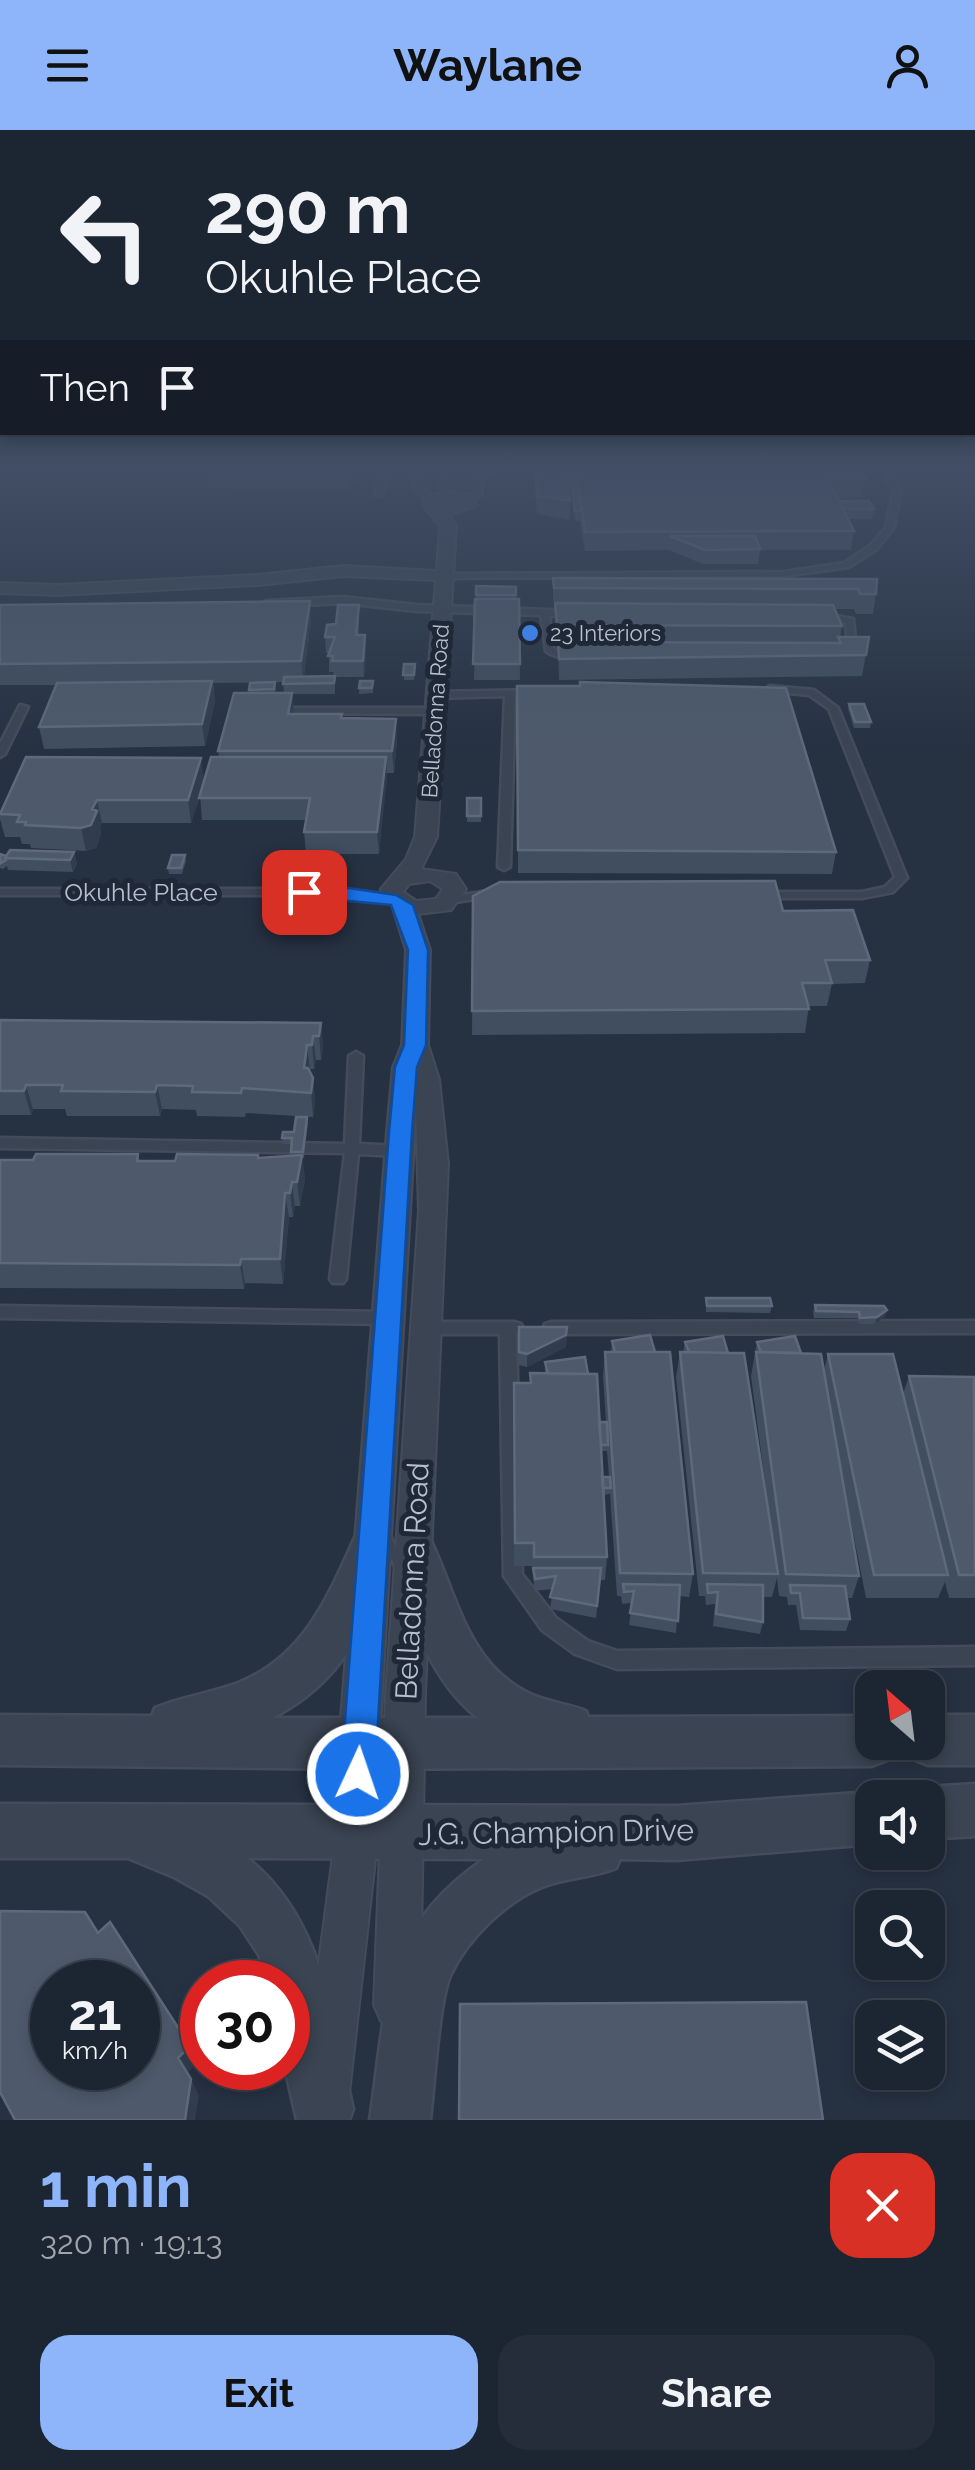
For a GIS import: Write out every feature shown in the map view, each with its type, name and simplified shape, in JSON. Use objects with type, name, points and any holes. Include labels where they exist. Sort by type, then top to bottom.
[{"type":"street","name":"Belladonna Road","points":[[394,1552],[389,1318],[406,1067],[415,1045],[418,950],[399,892],[426,837],[444,559]]},
{"type":"street","points":[[0,588],[60,590],[258,580],[343,571],[445,576]]},
{"type":"street","name":"Belladonna Road","points":[[418,950],[446,891],[426,837]]},
{"type":"street","points":[[421,873],[446,891],[423,909],[399,892],[421,873]]},
{"type":"street","name":"Belladonna Road","points":[[398,2120],[378,1833],[380,1744],[394,1552],[426,1328],[432,1239],[431,1126],[424,1067],[415,1045]]},
{"type":"street","points":[[114,1740],[220,1715],[286,1687],[331,1639],[358,1588],[394,1552],[464,1672],[510,1713],[540,1725],[674,1744]]},
{"type":"street","points":[[0,1740],[380,1744],[855,1740]]},
{"type":"street","points":[[945,1740],[975,1740]]},
{"type":"street","points":[[945,1812],[975,1810]]},
{"type":"street","name":"J.G. Champion Drive","points":[[0,1831],[676,1833],[855,1819]]},
{"type":"street","points":[[93,1832],[178,1849],[218,1871],[255,1903],[281,1938],[295,1980],[322,2114]]},
{"type":"street","name":"Belladonna Road","points":[[322,2114],[378,1833]]},
{"type":"street","points":[[398,2120],[421,1970],[449,1926],[478,1896],[508,1875],[542,1859],[676,1833]]},
{"type":"lane","points":[[445,576],[784,574],[846,565],[856,559]]},
{"type":"lane","points":[[248,608],[313,599],[442,609],[592,614]]},
{"type":"lane","points":[[545,614],[549,649],[556,654],[586,654]]},
{"type":"lane","points":[[813,616],[850,621],[852,647],[836,653]]},
{"type":"lane","points":[[753,895],[862,895],[889,890],[900,878],[832,708],[811,692],[767,689]]},
{"type":"lane","points":[[256,711],[549,693]]},
{"type":"lane","points":[[504,866],[510,694]]},
{"type":"lane","points":[[0,754],[23,706]]},
{"type":"lane","points":[[0,718],[18,718]]},
{"type":"lane","name":"Okuhle Place","points":[[0,892],[399,892]]},
{"type":"lane","points":[[338,1279],[352,1149],[356,1056]]},
{"type":"lane","points":[[0,1143],[400,1151]]},
{"type":"lane","points":[[0,1312],[389,1318]]},
{"type":"lane","points":[[426,1328],[975,1328]]},
{"type":"lane","points":[[508,1328],[513,1576],[550,1624],[582,1648],[617,1660],[975,1656]]},
{"type":"building","points":[[553,578],[877,579],[876,594],[860,594],[858,589],[554,588]]},
{"type":"building","points":[[476,586],[516,587],[516,595],[476,595]]},
{"type":"building","points":[[475,599],[519,599],[520,664],[473,664]]},
{"type":"building","points":[[310,601],[301,661],[0,664],[0,605]]},
{"type":"building","points":[[555,603],[833,605],[842,626],[557,625]]},
{"type":"building","points":[[338,605],[359,605],[356,635],[365,635],[363,661],[332,661],[333,656],[328,656],[335,637],[325,637],[327,625],[336,624]]},
{"type":"building","points":[[838,637],[869,637],[866,655],[559,659],[558,642],[841,643]]},
{"type":"building","points":[[404,664],[415,664],[414,675],[403,675]]},
{"type":"building","points":[[335,676],[334,683],[283,684],[284,677]]},
{"type":"building","points":[[212,681],[202,724],[39,727],[57,683]]},
{"type":"building","points":[[360,681],[373,681],[372,688],[359,688]]},
{"type":"building","points":[[275,682],[274,689],[249,690],[250,683]]},
{"type":"building","points":[[580,682],[786,688],[836,852],[518,850],[517,686],[580,686]]},
{"type":"building","points":[[234,693],[292,693],[288,714],[396,719],[392,751],[218,751]]},
{"type":"building","points":[[849,704],[864,704],[871,722],[855,722]]},
{"type":"building","points":[[26,757],[201,758],[188,800],[97,800],[91,825],[81,828],[25,825],[26,822],[17,822],[20,815],[0,814]]},
{"type":"building","points":[[211,757],[386,757],[377,832],[304,832],[310,798],[199,798]]},
{"type":"building","points":[[467,798],[481,798],[481,816],[467,816]]},
{"type":"building","points":[[10,850],[74,852],[70,860],[5,858]]},
{"type":"building","points":[[172,855],[185,855],[181,868],[168,868]]},
{"type":"building","points":[[775,881],[783,911],[853,910],[870,960],[825,960],[832,983],[802,983],[809,1009],[472,1011],[473,896],[500,882]]},
{"type":"building","points":[[0,1020],[321,1023],[319,1036],[313,1036],[312,1045],[307,1045],[304,1068],[313,1078],[311,1093],[242,1088],[241,1093],[192,1092],[193,1086],[157,1085],[155,1092],[61,1091],[63,1085],[26,1085],[24,1091],[0,1091]]},
{"type":"building","points":[[296,1117],[307,1117],[303,1152],[291,1152],[292,1138],[282,1138],[283,1132],[294,1132]]},
{"type":"building","points":[[36,1154],[138,1154],[137,1161],[175,1161],[177,1154],[258,1158],[302,1155],[297,1182],[292,1182],[290,1193],[285,1193],[280,1259],[241,1259],[240,1265],[0,1263],[0,1160],[33,1160]]},
{"type":"building","points":[[706,1298],[770,1298],[772,1306],[707,1306]]},
{"type":"building","points":[[815,1305],[884,1306],[887,1310],[877,1317],[860,1318],[859,1312],[816,1311]]},
{"type":"building","points":[[519,1327],[567,1327],[566,1335],[527,1354],[519,1352]]},
{"type":"building","points":[[650,1335],[655,1352],[615,1352],[612,1341]]},
{"type":"building","points":[[723,1336],[728,1353],[689,1352],[685,1342]]},
{"type":"building","points":[[795,1336],[801,1353],[761,1352],[757,1342]]},
{"type":"building","points":[[605,1352],[670,1352],[693,1574],[620,1573]]},
{"type":"building","points":[[680,1352],[744,1353],[778,1574],[703,1573]]},
{"type":"building","points":[[756,1352],[821,1354],[859,1576],[786,1574]]},
{"type":"building","points":[[828,1354],[893,1354],[948,1575],[874,1575]]},
{"type":"building","points":[[585,1357],[588,1374],[548,1374],[545,1362]]},
{"type":"building","points":[[530,1373],[597,1374],[607,1557],[534,1557],[534,1543],[515,1543],[514,1383],[531,1383]]},
{"type":"building","points":[[909,1376],[974,1377],[975,1575],[959,1575]]},
{"type":"building","points":[[599,1422],[607,1422],[608,1445],[601,1445]]},
{"type":"building","points":[[602,1477],[610,1477],[611,1488],[603,1488]]},
{"type":"building","points":[[533,1568],[601,1568],[597,1606],[550,1597],[556,1576],[535,1579]]},
{"type":"building","points":[[623,1584],[680,1585],[678,1621],[630,1613],[634,1591],[624,1592]]},
{"type":"building","points":[[707,1584],[763,1585],[763,1622],[716,1614],[718,1592],[708,1593]]},
{"type":"building","points":[[790,1585],[845,1586],[850,1619],[803,1618],[800,1593],[791,1593]]},
{"type":"building","points":[[0,1911],[85,1912],[98,1933],[110,1922],[135,1960],[30,1960],[30,2090],[160,2090],[160,2000],[180,2030],[180,2090],[189,2090],[185,2120],[15,2120],[0,2092]]},
{"type":"building","points":[[806,2002],[823,2120],[459,2120],[460,2004]]},
{"type":"place","name":"23 Interiors","points":[[530,633]]},
{"type":"route","points":[[304,892],[342,892],[396,900],[403,905],[418,950],[415,1045],[406,1067],[358,1774]]}]
